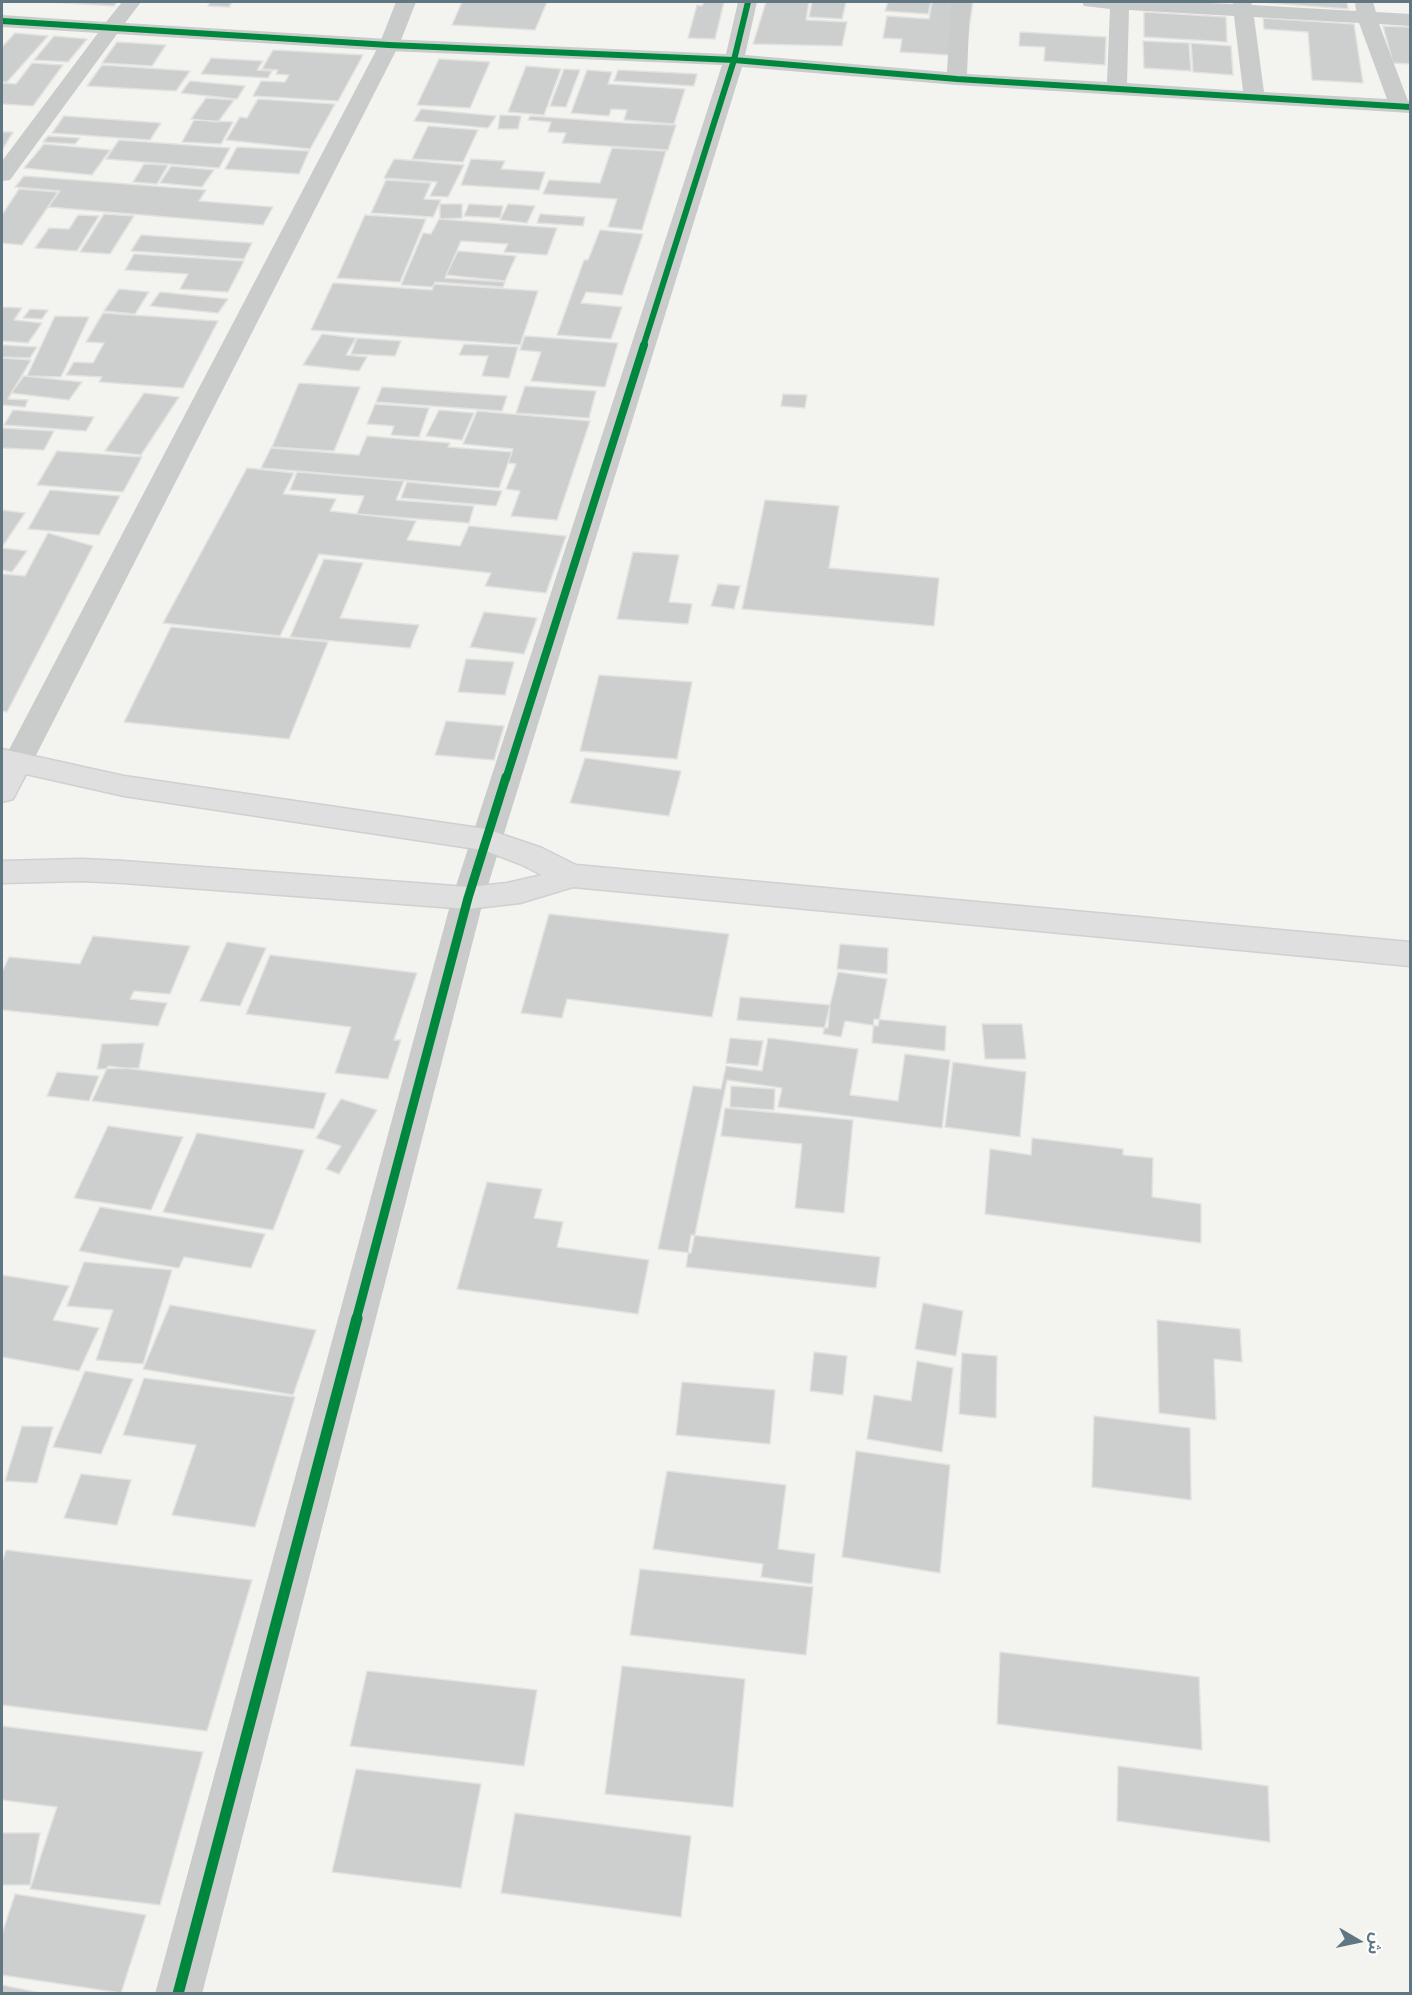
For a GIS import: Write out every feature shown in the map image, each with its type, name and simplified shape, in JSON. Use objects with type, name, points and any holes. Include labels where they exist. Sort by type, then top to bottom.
[{"type":"main road","points":[[2,792],[9,761],[124,786],[486,840],[531,856],[571,876],[1410,954]]},
{"type":"main road","points":[[2,872],[112,872],[468,898],[511,894],[552,884],[571,876]]},
{"type":"street","points":[[2,175],[131,2]]},
{"type":"street","points":[[9,761],[389,45],[406,2]]},
{"type":"street","points":[[178,1994],[468,898],[734,60],[748,2]]},
{"type":"street","points":[[957,79],[960,2]]},
{"type":"street","points":[[1091,2],[1365,9],[1410,21]]},
{"type":"street","points":[[1117,89],[1120,3]]},
{"type":"street","points":[[1243,6],[1254,97]]},
{"type":"street","points":[[2,21],[389,45],[734,60],[957,79],[1405,106],[1365,9]]},
{"type":"building","points":[[48,2],[117,2],[114,6]]},
{"type":"building","points":[[210,2],[232,2],[229,7],[208,6]]},
{"type":"building","points":[[462,2],[547,2],[535,30],[452,25]]},
{"type":"building","points":[[704,2],[724,2],[715,39],[688,38],[697,5],[702,6]]},
{"type":"building","points":[[766,2],[809,2],[806,20],[847,22],[842,46],[753,44]]},
{"type":"building","points":[[812,2],[846,2],[842,19],[809,17]]},
{"type":"building","points":[[888,2],[931,2],[928,14],[885,11]]},
{"type":"building","points":[[932,2],[973,2],[965,56],[900,52],[902,39],[883,38],[887,16],[929,19]]},
{"type":"building","points":[[1347,2],[1348,9],[1269,3]]},
{"type":"building","points":[[1144,12],[1226,17],[1227,42],[1144,37]]},
{"type":"building","points":[[1263,18],[1354,24],[1363,83],[1312,80],[1308,32],[1264,29]]},
{"type":"building","points":[[1383,26],[1410,27],[1410,64],[1393,63]]},
{"type":"building","points":[[1020,32],[1106,37],[1105,65],[1044,61],[1045,47],[1019,46]]},
{"type":"building","points":[[15,33],[48,36],[7,82],[2,82],[2,47]]},
{"type":"building","points":[[54,36],[87,39],[68,62],[34,60]]},
{"type":"building","points":[[1143,41],[1189,43],[1191,71],[1144,68]]},
{"type":"building","points":[[117,42],[166,45],[152,66],[102,63]]},
{"type":"building","points":[[1191,43],[1231,46],[1233,75],[1193,72]]},
{"type":"building","points":[[273,50],[363,55],[338,101],[253,96],[261,81],[285,82],[289,75],[276,74],[278,70],[262,69]]},
{"type":"building","points":[[211,58],[263,61],[257,70],[272,71],[268,78],[201,74]]},
{"type":"building","points":[[439,59],[490,62],[470,108],[417,105]]},
{"type":"building","points":[[32,63],[63,65],[33,106],[2,104],[2,83],[16,84]]},
{"type":"building","points":[[102,65],[190,71],[176,91],[87,86]]},
{"type":"building","points":[[526,66],[561,69],[544,115],[508,112]]},
{"type":"building","points":[[564,69],[580,70],[566,107],[550,106]]},
{"type":"building","points":[[587,70],[612,72],[608,84],[685,89],[674,124],[624,120],[627,110],[611,109],[609,116],[571,113]]},
{"type":"building","points":[[618,70],[697,74],[694,86],[614,81]]},
{"type":"building","points":[[190,81],[245,86],[237,99],[181,93]]},
{"type":"building","points":[[206,98],[234,100],[218,122],[191,119]]},
{"type":"building","points":[[258,99],[335,104],[310,149],[226,140],[240,117],[247,118]]},
{"type":"building","points":[[421,109],[496,116],[488,128],[414,121]]},
{"type":"building","points":[[500,115],[521,116],[518,129],[498,129]]},
{"type":"building","points":[[64,116],[161,123],[150,140],[52,133]]},
{"type":"building","points":[[530,116],[676,125],[668,150],[562,143],[566,133],[548,132],[551,122],[528,120]]},
{"type":"building","points":[[194,120],[233,122],[221,144],[182,142]]},
{"type":"building","points":[[428,126],[478,130],[463,162],[412,159]]},
{"type":"building","points":[[2,132],[13,132],[2,150]]},
{"type":"building","points":[[48,136],[80,138],[75,144],[43,142]]},
{"type":"building","points":[[119,140],[230,148],[219,168],[106,159]]},
{"type":"building","points":[[44,144],[110,150],[92,175],[24,168]]},
{"type":"building","points":[[237,147],[309,151],[299,174],[225,169]]},
{"type":"building","points":[[612,148],[666,151],[642,230],[608,227],[617,199],[543,194],[549,180],[600,183]]},
{"type":"building","points":[[394,159],[464,165],[448,197],[430,196],[437,182],[384,178]]},
{"type":"building","points":[[471,159],[505,161],[501,169],[545,172],[539,190],[461,185]]},
{"type":"building","points":[[144,164],[168,165],[157,184],[133,182]]},
{"type":"building","points":[[171,166],[214,170],[202,187],[160,183]]},
{"type":"building","points":[[24,176],[206,190],[199,201],[273,207],[263,225],[48,207],[60,191],[15,187]]},
{"type":"building","points":[[386,180],[431,183],[424,199],[441,200],[433,217],[371,213]]},
{"type":"building","points":[[19,189],[58,192],[22,245],[2,243],[2,215]]},
{"type":"building","points":[[440,204],[462,204],[462,218],[440,219]]},
{"type":"building","points":[[469,204],[503,206],[500,218],[464,216]]},
{"type":"building","points":[[508,204],[535,206],[527,223],[500,220]]},
{"type":"building","points":[[104,214],[134,216],[110,254],[80,252]]},
{"type":"building","points":[[540,214],[585,217],[583,226],[537,223]]},
{"type":"building","points":[[78,215],[99,216],[77,251],[35,248],[49,228],[69,229]]},
{"type":"building","points":[[365,215],[426,219],[400,282],[337,278]]},
{"type":"building","points":[[439,219],[557,228],[547,255],[504,252],[508,244],[461,241],[445,278],[505,282],[503,287],[435,282],[433,287],[401,285],[423,233],[431,234]]},
{"type":"building","points":[[600,230],[643,234],[622,295],[586,292],[581,303],[622,307],[611,339],[557,335],[584,260],[588,260]]},
{"type":"building","points":[[141,235],[252,243],[244,259],[131,251]]},
{"type":"building","points":[[458,251],[516,256],[505,281],[446,275]]},
{"type":"building","points":[[134,254],[244,261],[228,292],[180,289],[188,274],[125,270]]},
{"type":"building","points":[[333,283],[432,290],[434,284],[538,291],[520,345],[311,330]]},
{"type":"building","points":[[119,289],[149,292],[135,314],[104,311]]},
{"type":"building","points":[[160,292],[228,299],[218,313],[150,306]]},
{"type":"building","points":[[2,307],[22,308],[14,320],[42,323],[28,343],[2,341]]},
{"type":"building","points":[[30,309],[48,310],[42,319],[23,318]]},
{"type":"building","points":[[103,313],[218,321],[183,388],[99,382],[102,377],[66,375],[74,362],[93,363],[104,343],[86,342]]},
{"type":"building","points":[[55,316],[89,317],[61,377],[27,376]]},
{"type":"building","points":[[322,334],[356,338],[346,355],[367,357],[359,371],[303,365]]},
{"type":"building","points":[[525,336],[618,343],[605,387],[531,381],[541,352],[520,350]]},
{"type":"building","points":[[357,338],[401,341],[395,356],[351,354]]},
{"type":"building","points":[[464,344],[518,347],[509,378],[482,376],[488,356],[459,355]]},
{"type":"building","points":[[2,345],[37,347],[30,358],[2,357]]},
{"type":"building","points":[[2,358],[31,360],[8,399],[28,400],[25,407],[2,405]]},
{"type":"building","points":[[24,376],[82,382],[69,400],[11,393]]},
{"type":"building","points":[[299,383],[360,387],[334,451],[272,447]]},
{"type":"building","points":[[525,386],[596,391],[589,418],[516,413]]},
{"type":"building","points":[[382,387],[507,396],[502,411],[376,402]]},
{"type":"building","points":[[144,393],[179,397],[141,455],[105,451]]},
{"type":"building","points":[[783,394],[807,395],[805,408],[781,406]]},
{"type":"building","points":[[375,404],[429,408],[419,437],[391,435],[394,426],[367,424]]},
{"type":"building","points":[[13,410],[94,417],[86,431],[4,425]]},
{"type":"building","points":[[439,410],[474,413],[462,440],[426,436]]},
{"type":"building","points":[[477,411],[590,421],[557,520],[511,516],[520,491],[506,489],[516,464],[508,463],[513,449],[463,444]]},
{"type":"building","points":[[2,428],[54,431],[44,450],[2,448]]},
{"type":"building","points":[[367,436],[450,443],[448,447],[512,452],[499,488],[261,468],[271,448],[359,455]]},
{"type":"building","points":[[57,451],[142,457],[123,492],[37,485]]},
{"type":"building","points":[[247,468],[294,473],[283,494],[336,499],[330,511],[416,521],[407,540],[460,546],[469,526],[566,536],[546,593],[485,586],[491,573],[319,554],[280,636],[163,623]]},
{"type":"building","points":[[297,472],[404,481],[396,500],[474,506],[469,523],[357,514],[364,496],[290,490]]},
{"type":"building","points":[[407,482],[502,491],[496,506],[401,498]]},
{"type":"building","points":[[50,490],[120,496],[99,535],[28,529]]},
{"type":"building","points":[[765,500],[839,506],[829,568],[939,578],[934,626],[742,609]]},
{"type":"building","points":[[2,510],[25,513],[2,547]]},
{"type":"building","points":[[48,533],[93,546],[7,712],[2,711],[2,574],[25,576]]},
{"type":"building","points":[[2,548],[27,551],[12,572],[2,570]]},
{"type":"building","points":[[633,552],[679,555],[669,602],[692,604],[688,624],[617,619]]},
{"type":"building","points":[[324,559],[363,563],[340,618],[419,625],[410,648],[290,637]]},
{"type":"building","points":[[718,584],[740,586],[734,609],[711,606]]},
{"type":"building","points":[[484,612],[537,618],[524,654],[470,647]]},
{"type":"building","points":[[171,627],[328,642],[289,739],[124,722]]},
{"type":"building","points":[[466,659],[514,662],[505,695],[458,692]]},
{"type":"building","points":[[599,675],[692,682],[677,759],[580,751]]},
{"type":"building","points":[[446,721],[504,726],[494,760],[435,755]]},
{"type":"building","points":[[585,758],[681,771],[669,816],[570,803]]},
{"type":"building","points":[[549,914],[729,934],[712,1017],[567,999],[562,1018],[521,1013]]},
{"type":"building","points":[[93,936],[190,946],[170,994],[134,991],[130,999],[167,1003],[158,1026],[2,1010],[2,972],[9,957],[80,964]]},
{"type":"building","points":[[227,942],[266,948],[240,1006],[200,1001]]},
{"type":"building","points":[[840,944],[888,948],[887,974],[837,969]]},
{"type":"building","points":[[270,955],[417,973],[394,1040],[401,1040],[388,1079],[335,1073],[351,1027],[246,1014]]},
{"type":"building","points":[[838,972],[887,979],[878,1026],[845,1021],[841,1037],[823,1034]]},
{"type":"building","points":[[740,997],[830,1005],[828,1028],[737,1020]]},
{"type":"building","points":[[874,1019],[946,1026],[945,1051],[872,1043]]},
{"type":"building","points":[[982,1024],[1022,1024],[1026,1059],[985,1059]]},
{"type":"building","points":[[730,1038],[763,1041],[758,1066],[726,1063]]},
{"type":"building","points":[[768,1038],[858,1049],[850,1095],[898,1101],[905,1054],[950,1060],[942,1128],[778,1107],[782,1088],[727,1080],[691,1253],[658,1249],[693,1086],[721,1089],[726,1066],[762,1071]]},
{"type":"building","points":[[144,1043],[139,1068],[97,1069],[102,1044]]},
{"type":"building","points":[[953,1062],[1026,1072],[1020,1137],[945,1127]]},
{"type":"building","points":[[108,1066],[326,1093],[314,1129],[92,1101]]},
{"type":"building","points":[[57,1072],[99,1076],[89,1101],[47,1096]]},
{"type":"building","points":[[731,1086],[775,1089],[774,1110],[730,1107]]},
{"type":"building","points":[[341,1099],[377,1110],[339,1174],[326,1169],[341,1146],[316,1138]]},
{"type":"building","points":[[725,1108],[853,1120],[844,1213],[795,1208],[802,1144],[721,1136]]},
{"type":"building","points":[[108,1126],[183,1137],[151,1210],[74,1198]]},
{"type":"building","points":[[197,1133],[304,1150],[273,1230],[163,1212]]},
{"type":"building","points":[[1032,1138],[1123,1149],[1123,1155],[1153,1158],[1152,1197],[1201,1204],[1201,1243],[985,1214],[990,1149],[1031,1155]]},
{"type":"building","points":[[487,1182],[542,1189],[534,1218],[563,1222],[557,1247],[649,1260],[638,1314],[457,1289]]},
{"type":"building","points":[[100,1207],[265,1234],[251,1268],[184,1257],[179,1268],[79,1251]]},
{"type":"building","points":[[691,1235],[880,1257],[876,1288],[686,1267]]},
{"type":"building","points":[[84,1262],[172,1270],[143,1364],[96,1360],[113,1310],[67,1306]]},
{"type":"building","points":[[2,1275],[69,1286],[53,1320],[99,1328],[79,1371],[2,1357]]},
{"type":"building","points":[[923,1303],[963,1311],[956,1356],[915,1349]]},
{"type":"building","points":[[170,1305],[316,1330],[293,1395],[143,1369]]},
{"type":"building","points":[[1157,1320],[1240,1329],[1242,1362],[1214,1359],[1216,1420],[1159,1413]]},
{"type":"building","points":[[814,1352],[847,1356],[843,1395],[810,1391]]},
{"type":"building","points":[[962,1353],[997,1356],[996,1418],[959,1414]]},
{"type":"building","points":[[917,1361],[953,1368],[942,1452],[867,1439],[874,1395],[911,1401]]},
{"type":"building","points":[[85,1371],[133,1379],[101,1454],[53,1447]]},
{"type":"building","points":[[144,1378],[295,1397],[255,1527],[172,1515],[196,1445],[123,1435]]},
{"type":"building","points":[[682,1382],[775,1390],[770,1444],[676,1435]]},
{"type":"building","points":[[1094,1416],[1190,1428],[1191,1500],[1092,1487]]},
{"type":"building","points":[[22,1426],[53,1427],[37,1483],[5,1481]]},
{"type":"building","points":[[856,1451],[950,1465],[940,1573],[842,1557]]},
{"type":"building","points":[[667,1471],[786,1485],[778,1549],[815,1554],[812,1584],[761,1577],[763,1564],[653,1549]]},
{"type":"building","points":[[81,1474],[131,1480],[117,1525],[64,1518]]},
{"type":"building","points":[[6,1550],[252,1580],[207,1731],[2,1705],[2,1562]]},
{"type":"building","points":[[640,1569],[813,1587],[806,1655],[630,1635]]},
{"type":"building","points":[[1000,1652],[1199,1677],[1202,1750],[997,1724]]},
{"type":"building","points":[[622,1666],[745,1679],[733,1807],[605,1794]]},
{"type":"building","points":[[367,1671],[537,1690],[524,1766],[350,1746]]},
{"type":"building","points":[[2,1726],[203,1752],[160,1905],[30,1889],[57,1807],[2,1800]]},
{"type":"building","points":[[1118,1766],[1268,1786],[1270,1842],[1117,1821]]},
{"type":"building","points":[[356,1769],[481,1784],[461,1888],[332,1872]]},
{"type":"building","points":[[515,1813],[691,1836],[681,1917],[501,1893]]},
{"type":"building","points":[[2,1833],[40,1833],[30,1885],[2,1885]]},
{"type":"building","points":[[15,1894],[146,1915],[121,1993],[2,1975],[2,1934]]},
{"type":"building","points":[[2,1985],[45,1994],[2,1994]]},
{"type":"cycle path","points":[[178,1994],[468,898],[734,60],[748,2]]},
{"type":"cycle path","points":[[2,21],[389,45],[734,60],[957,79],[1410,107]]}]
